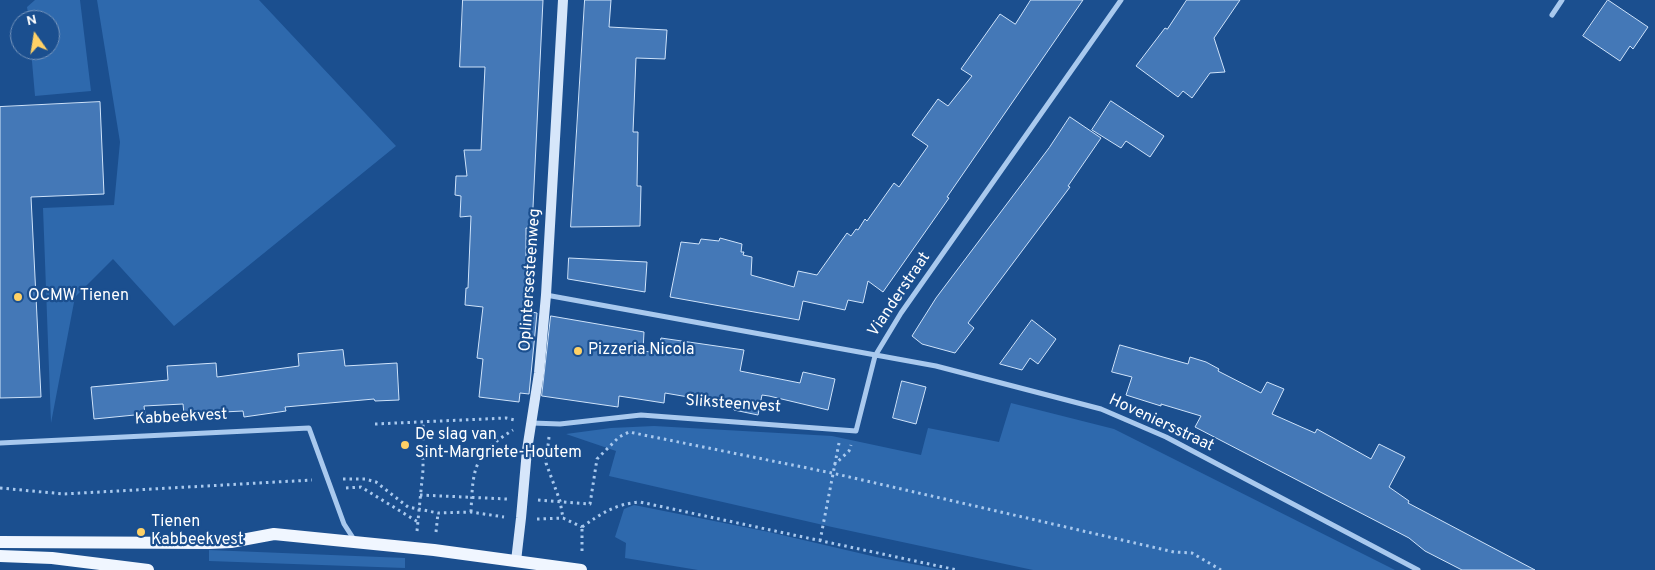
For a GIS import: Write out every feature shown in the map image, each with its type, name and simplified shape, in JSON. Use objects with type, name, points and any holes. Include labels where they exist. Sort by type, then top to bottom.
[{"type":"main road","points":[[0,542],[209,543],[231,542],[274,534],[416,549],[515,566],[580,570]]},
{"type":"main road","points":[[0,556],[52,558],[148,570]]},
{"type":"street","name":"Oplintersesteenweg","points":[[515,566],[527,450],[539,374],[546,295],[563,0]]},
{"type":"street","name":"Vianderstraat","points":[[546,295],[875,356],[901,313],[1121,0]]},
{"type":"street","points":[[1552,14],[1562,0]]},
{"type":"street","points":[[856,430],[875,356]]},
{"type":"street","name":"Hoveniersstraat","points":[[875,356],[936,366],[1101,410],[1166,437],[1418,570]]},
{"type":"street","name":"Sliksteenvest","points":[[532,423],[549,424],[641,415],[856,430]]},
{"type":"street","name":"Kabbeekvest","points":[[0,443],[309,428],[329,478],[344,524],[356,543]]},
{"type":"path","points":[[375,424],[506,418],[532,423]]},
{"type":"path","points":[[416,549],[423,470],[423,422]]},
{"type":"path","points":[[471,512],[475,468],[479,458],[512,430],[532,423]]},
{"type":"path","points":[[549,424],[550,445],[546,463],[560,501],[563,518]]},
{"type":"path","points":[[820,540],[842,430]]},
{"type":"path","points":[[834,465],[849,451],[856,430]]},
{"type":"path","points":[[420,495],[590,504],[596,459],[619,437],[629,432],[832,473],[1174,552],[1192,553],[1221,570]]},
{"type":"path","points":[[0,488],[64,494],[329,478],[366,479],[376,482],[408,507],[420,510],[438,513],[471,512],[521,518],[563,518],[582,527]]},
{"type":"path","points":[[332,489],[361,487],[418,522]]},
{"type":"path","points":[[582,527],[608,509],[625,503],[640,502],[957,570]]},
{"type":"path","points":[[580,570],[582,527]]},
{"type":"shaded area","points":[[35,0],[80,0],[91,91],[35,96],[32,60],[60,60],[60,10],[27,10],[27,7]]},
{"type":"shaded area","points":[[97,0],[259,0],[396,146],[174,326],[113,259],[75,297],[51,423],[43,208],[114,205],[120,142]]},
{"type":"shaded area","points":[[1011,403],[1114,429],[1395,570],[1033,570],[832,527],[609,476],[616,451],[566,434],[611,428],[654,426],[832,436],[921,455],[928,428],[999,442]]},
{"type":"shaded area","points":[[634,505],[944,570],[698,570],[625,558],[626,543],[615,537],[624,509]]},
{"type":"shaded area","points":[[209,550],[405,558],[405,568],[209,561]]},
{"type":"building","points":[[463,0],[543,0],[532,228],[526,228],[526,256],[534,256],[527,311],[537,313],[529,394],[520,393],[519,402],[479,397],[483,359],[477,358],[483,307],[465,305],[466,288],[468,288],[471,216],[460,217],[461,196],[455,195],[456,176],[467,176],[464,150],[481,150],[485,67],[460,67]]},
{"type":"building","points":[[585,0],[611,0],[609,27],[667,30],[665,59],[636,58],[633,132],[638,132],[637,186],[641,186],[640,226],[571,227]]},
{"type":"building","points":[[1031,0],[1083,0],[883,292],[868,281],[863,303],[848,300],[845,310],[803,301],[799,320],[670,297],[681,242],[699,244],[701,239],[719,241],[720,238],[742,244],[741,252],[744,252],[743,255],[752,257],[751,275],[794,287],[798,271],[817,275],[847,233],[851,236],[856,229],[858,230],[865,219],[867,221],[894,183],[899,187],[928,146],[912,135],[938,99],[948,106],[972,76],[961,69],[1000,14],[1015,24]]},
{"type":"building","points":[[1187,0],[1240,0],[1214,38],[1225,72],[1210,73],[1192,98],[1183,91],[1178,97],[1136,66],[1165,28],[1167,29]]},
{"type":"building","points":[[1608,0],[1648,27],[1633,49],[1630,46],[1620,61],[1583,36]]},
{"type":"building","points":[[1111,101],[1164,136],[1150,157],[1126,141],[1121,148],[1092,130]]},
{"type":"building","name":"OCMW Tienen","points":[[100,102],[104,194],[31,197],[41,397],[0,398],[0,107]]},
{"type":"building","points":[[1070,117],[1101,138],[1068,186],[1070,187],[968,323],[974,328],[955,353],[922,344],[912,336],[936,298],[1049,148]]},
{"type":"building","points":[[569,258],[647,262],[645,292],[568,279]]},
{"type":"building","points":[[551,316],[644,332],[643,351],[658,353],[661,338],[744,350],[740,371],[800,383],[803,372],[835,379],[828,410],[762,395],[758,415],[734,410],[735,405],[665,393],[664,403],[619,396],[618,407],[542,396]]},
{"type":"building","points":[[1032,320],[1056,339],[1038,364],[1030,358],[1022,370],[1000,364]]},
{"type":"building","points":[[1120,345],[1188,364],[1190,357],[1206,362],[1219,369],[1218,371],[1261,393],[1267,382],[1284,389],[1272,414],[1315,433],[1317,429],[1371,459],[1379,444],[1405,457],[1389,487],[1409,501],[1408,503],[1535,570],[1462,570],[1425,551],[1409,538],[1195,427],[1201,416],[1126,395],[1132,377],[1112,372]]},
{"type":"building","points":[[343,350],[345,366],[397,363],[399,400],[375,401],[374,399],[285,407],[286,411],[244,417],[243,411],[184,414],[183,404],[144,406],[145,414],[94,419],[91,387],[168,380],[167,366],[216,363],[217,377],[299,366],[298,354]]},
{"type":"building","points":[[902,381],[926,387],[916,424],[893,418]]},
{"type":"place","name":"OCMW Tienen","points":[[18,297]]},
{"type":"place","name":"Pizzeria Nicola","points":[[578,351]]},
{"type":"place","name":"De slag van Sint-Margriete-Houtem","points":[[405,445]]},
{"type":"place","name":"Tienen Kabbeekvest","points":[[141,532]]}]
